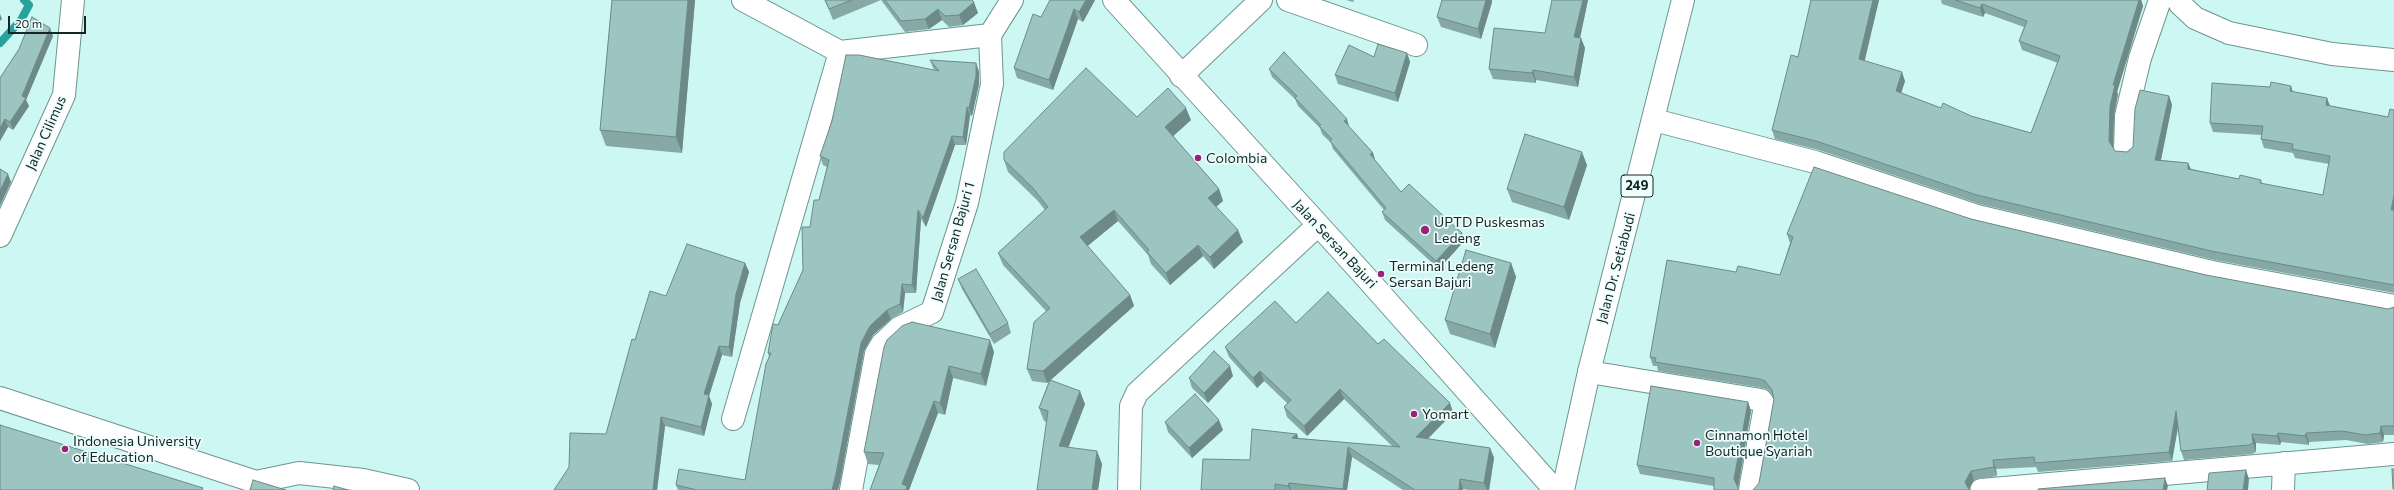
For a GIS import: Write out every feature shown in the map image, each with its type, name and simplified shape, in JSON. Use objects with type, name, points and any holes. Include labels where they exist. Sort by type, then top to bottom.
[{"type":"street","name":"Jalan Cilimus","points":[[0,236],[6,204],[64,95],[72,0]]},
{"type":"street","points":[[743,0],[840,52],[990,35],[1012,0]]},
{"type":"street","name":"Jalan Sersan Bajuri","points":[[1114,0],[1555,490]]},
{"type":"street","points":[[1181,76],[1261,0]]},
{"type":"street","points":[[1288,0],[1416,45]]},
{"type":"street","name":"Jalan Dr. Setiabudi","points":[[1563,490],[1589,372],[1654,120],[1683,0]]},
{"type":"street","points":[[2124,150],[2128,108],[2140,58],[2160,0]]},
{"type":"street","points":[[2180,0],[2180,4],[2195,18],[2229,33],[2332,54],[2394,60]]},
{"type":"street","name":"Jalan Sersan Bajuri 1","points":[[851,490],[876,354],[882,344],[899,328],[932,312],[967,203],[992,84],[990,35]]},
{"type":"street","points":[[733,419],[840,52]]},
{"type":"street","points":[[1654,120],[1815,162],[1977,216],[2212,272],[2394,306]]},
{"type":"street","points":[[1129,490],[1131,406],[1137,393],[1317,226]]},
{"type":"street","points":[[1589,372],[1761,400],[1765,406],[1750,490]]},
{"type":"street","points":[[0,398],[256,482],[299,473],[363,480],[408,490]]},
{"type":"street","points":[[1981,490],[2394,454]]},
{"type":"street","points":[[2283,490],[2284,463]]},
{"type":"building","points":[[612,0],[688,0],[676,137],[600,130]]},
{"type":"building","points":[[825,0],[852,0],[829,9]]},
{"type":"building","points":[[885,0],[972,0],[974,2],[959,15],[945,16],[938,9],[925,19],[901,21]]},
{"type":"building","points":[[1050,0],[1086,0],[1079,12],[1074,9],[1049,80],[1014,68],[1033,14],[1041,17]]},
{"type":"building","points":[[1442,0],[1486,0],[1478,29],[1437,17]]},
{"type":"building","points":[[1552,0],[1583,0],[1574,37],[1581,38],[1574,77],[1533,70],[1532,73],[1489,69],[1494,28],[1545,33]]},
{"type":"building","points":[[1811,0],[1873,0],[1859,59],[1902,72],[1896,91],[1941,108],[1943,103],[1971,116],[2031,133],[2060,56],[2019,41],[2027,21],[1982,4],[1980,8],[1955,0],[2139,0],[2113,85],[2115,85],[2110,106],[2109,141],[2115,151],[2127,152],[2133,147],[2135,109],[2140,90],[2169,96],[2155,160],[2188,163],[2188,169],[2239,179],[2240,175],[2261,180],[2260,183],[2323,195],[2330,156],[2292,149],[2293,144],[2261,139],[2263,126],[2210,123],[2212,83],[2270,87],[2271,82],[2291,86],[2290,91],[2327,98],[2326,105],[2388,117],[2390,109],[2394,110],[2394,195],[2391,210],[2394,210],[2394,285],[2211,251],[1977,195],[1816,141],[1772,130],[1791,55],[1798,57]]},
{"type":"building","points":[[32,17],[50,28],[22,96],[26,98],[10,122],[5,119],[0,128],[0,78],[19,49]]},
{"type":"building","points":[[1378,44],[1407,53],[1395,93],[1335,75],[1349,45],[1374,57]]},
{"type":"building","points":[[1284,52],[1347,119],[1344,121],[1373,153],[1370,154],[1401,192],[1409,184],[1462,233],[1436,261],[1382,212],[1386,208],[1330,141],[1332,139],[1319,126],[1321,125],[1295,98],[1297,96],[1269,69]]},
{"type":"building","points":[[846,55],[859,55],[939,71],[930,60],[976,63],[976,76],[969,108],[967,107],[963,137],[952,136],[923,218],[918,210],[912,285],[902,284],[900,304],[887,310],[870,326],[861,343],[832,490],[697,490],[676,485],[679,469],[745,480],[766,364],[771,353],[768,353],[773,324],[778,325],[803,270],[802,227],[810,227],[814,200],[819,200],[829,160],[820,156],[832,121]]},
{"type":"building","points":[[1086,68],[1137,117],[1168,88],[1186,108],[1165,127],[1219,189],[1208,198],[1238,230],[1210,257],[1198,245],[1166,273],[1147,252],[1149,250],[1114,210],[1080,237],[1130,295],[1043,371],[1027,369],[1034,322],[1050,308],[998,253],[1048,207],[1033,188],[1004,160],[1004,152]]},
{"type":"building","points":[[1525,134],[1582,152],[1564,207],[1507,189]]},
{"type":"building","points":[[1814,167],[1971,219],[2206,275],[2388,309],[2394,307],[2394,426],[2381,426],[2380,433],[2365,435],[2342,431],[2306,433],[2305,436],[2278,433],[2277,436],[2252,434],[2253,443],[2249,445],[2181,451],[2176,411],[2169,452],[2035,463],[2034,457],[1993,460],[1994,467],[1971,471],[1965,482],[1971,490],[1753,490],[1759,483],[1774,399],[1772,390],[1765,381],[1760,379],[1655,362],[1656,358],[1650,357],[1667,260],[1736,272],[1738,266],[1780,275],[1793,237],[1787,234]]},
{"type":"building","points":[[0,169],[8,174],[0,191]]},
{"type":"building","points":[[687,244],[745,263],[736,294],[729,347],[719,346],[704,394],[709,395],[701,427],[661,417],[653,490],[554,490],[569,467],[570,433],[606,434],[632,339],[635,340],[650,291],[666,296]]},
{"type":"building","points":[[1466,250],[1511,263],[1490,334],[1445,320]]},
{"type":"building","points":[[976,269],[1008,323],[990,334],[958,279]]},
{"type":"building","points":[[1328,292],[1378,344],[1384,339],[1450,403],[1416,437],[1490,448],[1484,483],[1460,479],[1459,490],[1415,490],[1348,447],[1343,489],[1289,483],[1288,486],[1275,484],[1275,490],[1201,490],[1203,459],[1250,460],[1252,429],[1297,434],[1292,438],[1400,447],[1340,389],[1304,426],[1284,407],[1291,400],[1260,371],[1253,378],[1225,347],[1275,301],[1296,323]]},
{"type":"building","points":[[912,322],[990,340],[981,374],[949,366],[940,403],[934,401],[902,484],[907,486],[906,490],[870,490],[884,453],[864,452],[884,347],[887,340],[902,326]]},
{"type":"building","points":[[1214,351],[1230,366],[1204,393],[1189,378]]},
{"type":"building","points":[[1050,380],[1080,391],[1059,446],[1097,451],[1092,490],[1037,490],[1048,411],[1039,408]]},
{"type":"building","name":"Cinnamon Hotel Boutique Syariah","points":[[1651,386],[1748,402],[1734,479],[1739,490],[1714,490],[1714,478],[1637,465]]},
{"type":"building","points":[[1195,394],[1219,420],[1189,448],[1165,422]]},
{"type":"building","points":[[0,425],[203,488],[202,490],[0,490]]},
{"type":"building","points":[[2392,469],[2394,469],[2394,489],[2393,489]]},
{"type":"building","points":[[2246,470],[2243,490],[2207,490],[2209,473]]},
{"type":"building","points":[[2165,478],[2163,490],[2038,490],[2038,489]]},
{"type":"building","points":[[253,480],[286,490],[250,490]]},
{"type":"building","points":[[334,486],[348,490],[333,490]]},
{"type":"waterway","points":[[0,43],[21,20],[29,5],[24,0]]},
{"type":"place","name":"Colombia","points":[[1198,158]]},
{"type":"place","name":"UPTD Puskesmas Ledeng","points":[[1425,230]]},
{"type":"place","name":"Terminal Ledeng Sersan Bajuri","points":[[1381,274]]},
{"type":"place","name":"Yomart","points":[[1414,414]]},
{"type":"place","name":"Cinnamon Hotel Boutique Syariah","points":[[1697,443]]},
{"type":"place","name":"Indonesia University of Education","points":[[65,449]]}]
